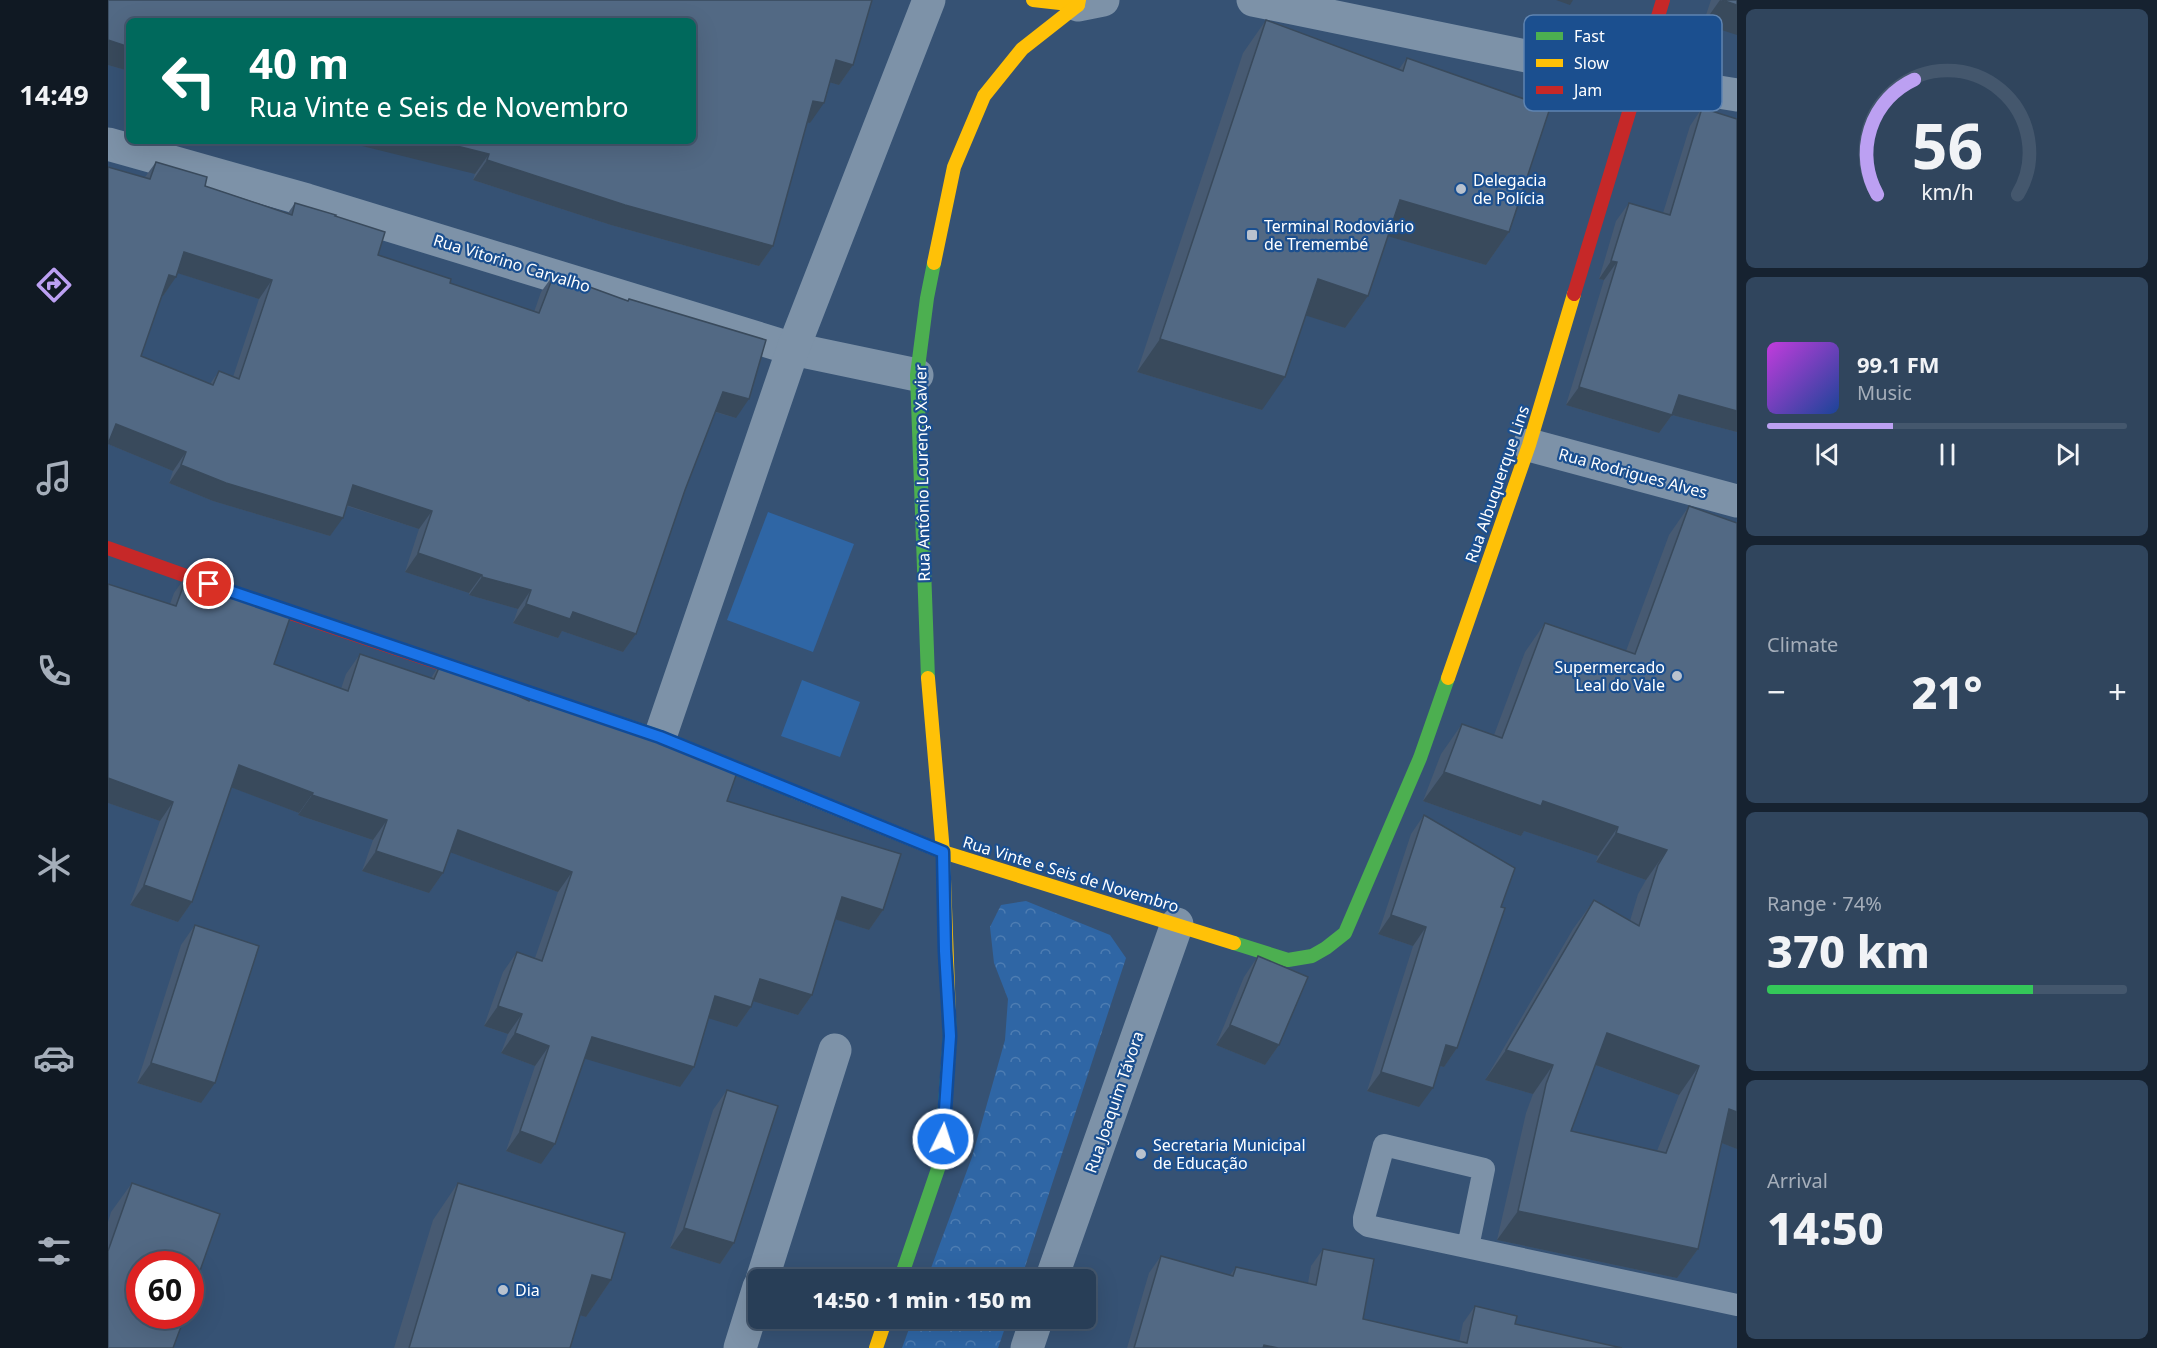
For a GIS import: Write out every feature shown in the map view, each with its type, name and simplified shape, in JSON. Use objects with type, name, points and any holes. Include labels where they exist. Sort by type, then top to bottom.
[{"type":"street","points":[[660,737],[793,349],[929,0]]},
{"type":"street","points":[[1034,0],[1087,2]]},
{"type":"street","points":[[1253,0],[1524,56]]},
{"type":"street","name":"Rua Albuquerque Lins","points":[[1658,15],[1663,0]]},
{"type":"street","name":"Rua Antônio Lourenço Xavier","points":[[904,1269],[941,1160],[950,1036],[943,852],[929,698],[917,375],[927,298],[954,167],[984,96],[1022,49],[1087,2]]},
{"type":"street","points":[[1722,93],[1737,95]]},
{"type":"street","name":"Rua Albuquerque Lins","points":[[1315,955],[1345,933],[1420,758],[1529,445],[1628,111]]},
{"type":"street","name":"Rua Vitorino Carvalho","points":[[108,144],[307,200],[793,349],[917,375]]},
{"type":"street","name":"Rua Rodrigues Alves","points":[[1529,445],[1737,501]]},
{"type":"street","name":"Rua Vinte e Seis de Novembro","points":[[108,548],[290,613],[660,737],[943,852],[1288,960],[1301,960],[1315,955]]},
{"type":"street","name":"Rua Joaquim Távora","points":[[1055,1269],[1177,924]]},
{"type":"street","points":[[765,1269],[835,1050]]},
{"type":"street","points":[[740,1348],[748,1322]]},
{"type":"street","points":[[876,1348],[882,1329]]},
{"type":"street","points":[[1027,1348],[1033,1329]]},
{"type":"lane","points":[[1468,1246],[1484,1169],[1384,1145],[1364,1223],[1368,1226],[1737,1305]]},
{"type":"green space","points":[[768,512],[854,544],[813,652],[727,620]]},
{"type":"green space","points":[[802,680],[860,702],[840,757],[781,736]]},
{"type":"green space","points":[[1026,901],[1110,935],[1126,958],[1024,1269],[931,1269],[972,1157],[1005,1040],[1008,999],[994,963],[990,927],[1001,905]]},
{"type":"green space","points":[[909,1329],[1005,1329],[998,1348],[902,1348]]},
{"type":"building","points":[[108,0],[872,0],[853,65],[836,60],[824,103],[813,101],[773,246],[625,205],[487,160],[489,154],[449,144],[696,144],[696,18],[126,18],[126,46],[108,40]]},
{"type":"building","points":[[1722,0],[1737,0],[1737,5]]},
{"type":"building","points":[[1266,20],[1403,71],[1407,58],[1524,99],[1524,111],[1549,111],[1509,232],[1400,200],[1368,296],[1318,279],[1285,377],[1160,339]]},
{"type":"building","points":[[1701,111],[1712,111],[1737,119],[1737,411],[1679,395],[1672,415],[1579,387],[1617,262],[1611,261],[1629,203],[1670,215]]},
{"type":"building","points":[[156,162],[207,177],[205,186],[292,215],[295,203],[336,215],[385,232],[378,255],[451,279],[450,283],[539,313],[554,274],[628,301],[629,299],[766,340],[749,399],[723,392],[685,490],[636,634],[573,612],[570,619],[526,604],[531,590],[482,577],[482,575],[418,553],[432,511],[353,485],[343,518],[226,483],[181,465],[186,452],[116,424],[108,444],[108,167],[150,179]],"holes":[[[184,252],[272,280],[239,379],[219,371],[213,385],[141,356],[169,275],[176,277]]]},
{"type":"building","points":[[1689,506],[1737,523],[1737,1112],[1729,1109],[1698,1249],[1518,1211],[1546,1084],[1553,1065],[1506,1050],[1594,900],[1639,926],[1658,865],[1667,850],[1616,833],[1618,827],[1543,801],[1541,806],[1444,772],[1462,724],[1502,738],[1545,623],[1635,654]],"holes":[[[1607,1033],[1699,1066],[1666,1153],[1571,1131]]]},
{"type":"building","points":[[188,573],[293,609],[274,664],[348,691],[360,654],[434,679],[442,661],[529,701],[532,691],[653,736],[654,733],[740,764],[727,801],[901,854],[883,910],[842,897],[812,995],[760,979],[751,1007],[715,996],[694,1067],[592,1037],[555,1144],[520,1131],[549,1046],[515,1033],[522,1014],[498,1006],[517,952],[542,961],[572,872],[458,830],[443,873],[376,851],[387,820],[312,795],[313,793],[239,765],[192,902],[144,885],[173,802],[108,778],[108,584],[176,606]]},
{"type":"building","points":[[1424,815],[1515,868],[1501,907],[1505,908],[1457,1048],[1446,1045],[1433,1088],[1381,1072],[1426,927],[1391,915]]},
{"type":"building","points":[[195,925],[259,946],[215,1083],[151,1063]]},
{"type":"building","points":[[1258,956],[1308,977],[1279,1045],[1230,1025]]},
{"type":"building","points":[[727,1090],[778,1106],[734,1243],[684,1228]]},
{"type":"building","points":[[132,1183],[220,1214],[204,1259],[204,1251],[126,1251],[126,1329],[180,1329],[173,1348],[108,1348],[108,1251]]},
{"type":"building","name":"Dia","points":[[458,1183],[625,1233],[611,1280],[592,1275],[570,1348],[409,1348]]},
{"type":"building","points":[[1323,1249],[1374,1259],[1363,1319],[1467,1343],[1475,1306],[1517,1316],[1515,1324],[1622,1348],[1278,1348],[1264,1345],[1263,1348],[1134,1348],[1161,1256],[1233,1276],[1236,1267],[1316,1285]]},
{"type":"traffic: fast","points":[[928,678],[917,375],[934,263]]},
{"type":"traffic: fast","points":[[1234,943],[1288,960],[1312,956],[1345,933],[1420,758],[1448,678]]},
{"type":"traffic: fast","points":[[561,704],[660,737],[795,792]]},
{"type":"traffic: fast","points":[[904,1269],[941,1160],[950,1036],[949,1016]]},
{"type":"traffic: slow","points":[[1033,0],[1078,5]]},
{"type":"traffic: slow","points":[[934,263],[954,167],[984,96],[1022,49],[1078,5],[1079,0]]},
{"type":"traffic: slow","points":[[1448,678],[1529,445],[1574,294]]},
{"type":"traffic: slow","points":[[928,678],[943,852],[949,1016]]},
{"type":"traffic: slow","points":[[795,792],[943,852],[1234,943]]},
{"type":"traffic: slow","points":[[876,1348],[882,1329]]},
{"type":"traffic: jam","points":[[1658,15],[1663,0]]},
{"type":"traffic: jam","points":[[1574,294],[1629,111]]},
{"type":"traffic: jam","points":[[108,548],[290,613],[561,704]]},
{"type":"place","name":"Delegacia de Polícia","points":[[1461,189]]},
{"type":"place","name":"Terminal Rodoviário de Tremembé","points":[[1252,235]]},
{"type":"place","name":"Supermercado Leal do Vale","points":[[1677,676]]},
{"type":"place","name":"Secretaria Municipal de Educação","points":[[1141,1154]]},
{"type":"place","name":"Dia","points":[[503,1290]]},
{"type":"route","points":[[209,584],[660,737],[943,852],[950,1036],[943,1139]]}]
